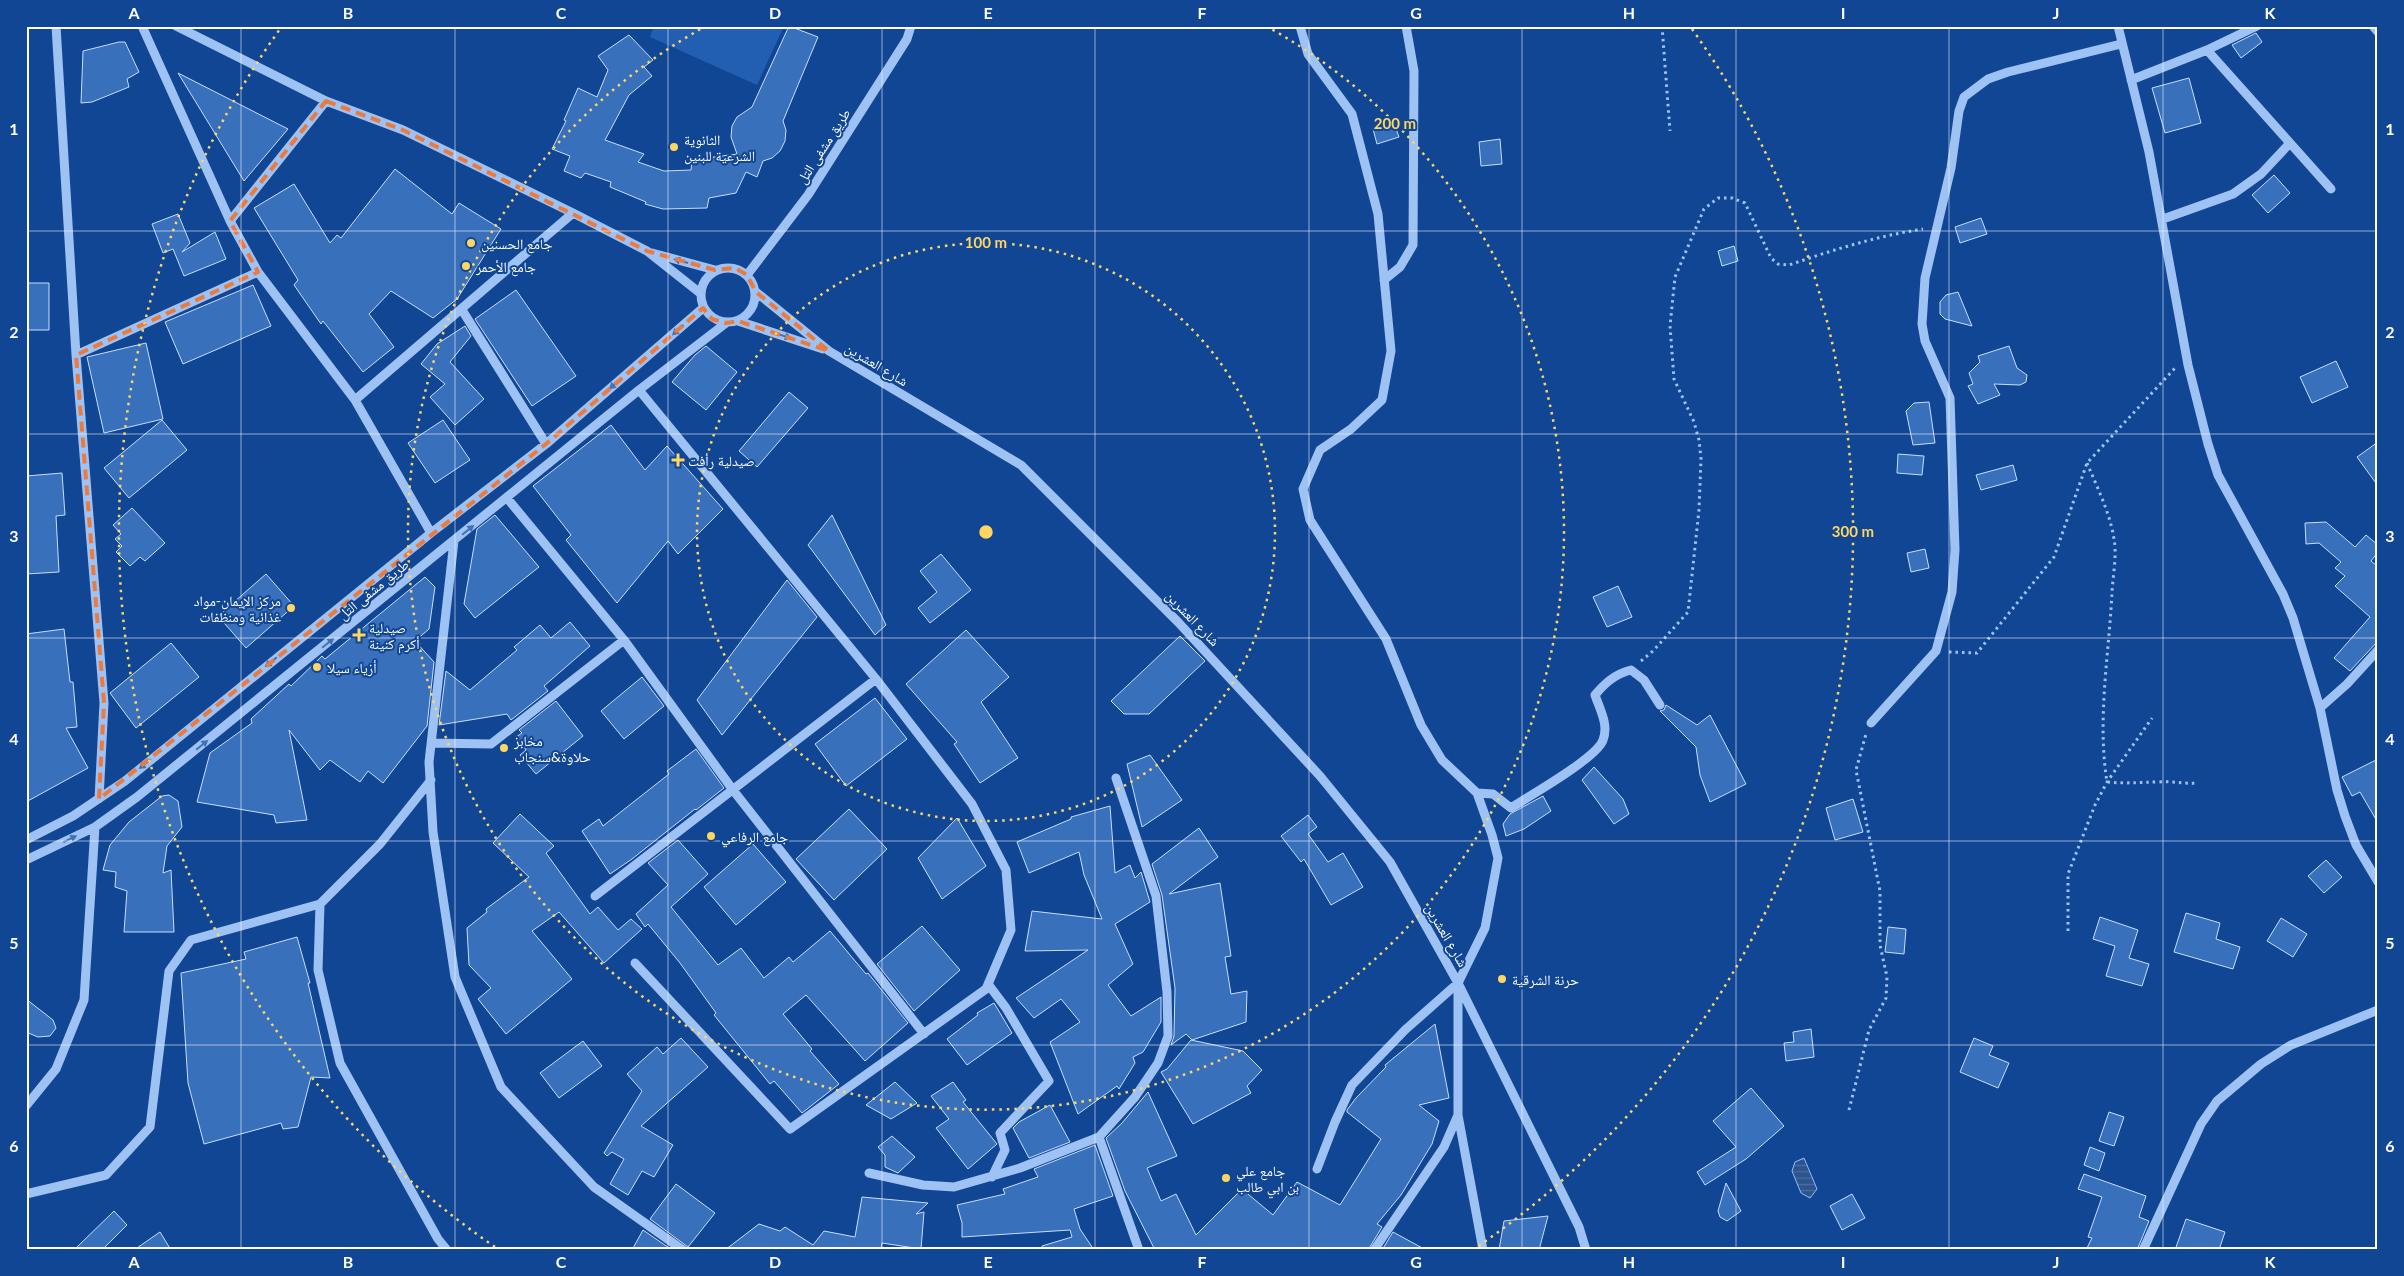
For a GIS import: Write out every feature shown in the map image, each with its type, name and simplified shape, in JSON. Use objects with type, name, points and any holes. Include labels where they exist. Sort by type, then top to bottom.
[{"type":"street","points":[[56,26],[76,355],[104,703],[99,799]]},
{"type":"street","points":[[142,26],[230,221],[258,272],[354,400],[431,533]]},
{"type":"street","points":[[176,26],[326,101],[403,130],[573,213],[647,251],[700,293]]},
{"type":"street","name":"طريق مشفى التل","points":[[747,275],[808,195],[907,39],[911,26]]},
{"type":"street","points":[[1300,26],[1308,54],[1352,114],[1378,214],[1391,351],[1382,400],[1351,429],[1320,450],[1303,489],[1310,520],[1386,639],[1421,725],[1442,760],[1476,793],[1498,858],[1485,928],[1458,983],[1405,1030],[1352,1085],[1317,1169]]},
{"type":"street","points":[[1384,280],[1400,267],[1413,245],[1414,71],[1406,26]]},
{"type":"street","points":[[2118,26],[2121,44],[2150,152],[2186,352],[2208,444],[2218,475],[2283,594],[2293,618],[2320,708],[2336,790],[2356,845],[2378,882]]},
{"type":"street","points":[[2131,80],[2208,50],[2257,26]]},
{"type":"street","points":[[2373,26],[2378,32]]},
{"type":"street","points":[[1871,723],[1936,651],[1952,592],[1955,550],[1950,398],[1925,341],[1922,324],[1925,278],[1951,168],[1959,111],[1964,97],[1973,89],[1995,76],[2121,44]]},
{"type":"street","points":[[2208,50],[2331,189]]},
{"type":"street","points":[[230,221],[326,101]]},
{"type":"street","points":[[2163,219],[2233,194],[2261,174],[2290,143]]},
{"type":"street","points":[[354,400],[462,310],[573,213]]},
{"type":"street","points":[[647,251],[715,270],[735,268],[747,275],[756,292],[829,351]]},
{"type":"street","points":[[715,270],[705,279],[700,293],[703,308],[712,318],[726,323],[738,321],[748,315],[754,304],[756,292]]},
{"type":"street","points":[[76,355],[258,272]]},
{"type":"street","name":"طريق مشفى التل","points":[[26,840],[73,816],[99,799],[431,533],[546,444],[703,308]]},
{"type":"street","points":[[462,310],[546,444]]},
{"type":"street","points":[[738,321],[829,351]]},
{"type":"street","name":"طريق مشفى التل","points":[[26,860],[95,827],[159,780],[639,390],[726,323]]},
{"type":"street","name":"شارع العشرين","points":[[829,351],[1021,465],[1178,622],[1320,776],[1390,862],[1458,983],[1579,1227],[1586,1250]]},
{"type":"street","points":[[636,963],[790,1129],[986,989],[1011,930],[1006,870],[972,804],[876,679],[639,390]]},
{"type":"street","points":[[507,498],[624,640],[733,790],[924,1034]]},
{"type":"street","points":[[454,541],[429,762],[433,832],[455,977],[501,1087],[594,1187],[682,1250]]},
{"type":"street","points":[[432,743],[491,744],[624,640]]},
{"type":"street","points":[[2320,708],[2347,684],[2378,650]]},
{"type":"street","points":[[1476,793],[1492,794],[1511,808],[1589,756],[1603,741],[1605,722],[1595,696],[1606,683],[1622,672],[1631,670],[1644,680],[1660,705]]},
{"type":"street","points":[[595,896],[876,679]]},
{"type":"street","points":[[869,1173],[923,1185],[954,1187],[992,1177],[1099,1137],[1135,1097],[1158,1063],[1168,1036],[1167,992],[1156,896],[1116,778]]},
{"type":"street","points":[[26,1194],[106,1175],[150,1127],[169,971],[191,940],[320,904],[380,844],[431,780]]},
{"type":"street","points":[[26,1106],[56,1069],[84,1000],[95,827]]},
{"type":"street","points":[[320,904],[318,970],[340,1063],[378,1134],[446,1250]]},
{"type":"street","points":[[1458,983],[1458,1115],[1483,1250]]},
{"type":"street","points":[[988,984],[1006,1008],[1049,1081],[1000,1133],[1005,1150],[992,1177]]},
{"type":"street","points":[[2143,1250],[2201,1124],[2217,1101],[2261,1064],[2291,1045],[2378,1010]]},
{"type":"street","points":[[1374,1250],[1444,1147],[1458,1115]]},
{"type":"street","points":[[1099,1137],[1139,1250]]},
{"type":"path","points":[[1662,26],[1670,131]]},
{"type":"path","points":[[1631,670],[1653,651],[1688,612],[1699,510],[1701,459],[1694,422],[1674,379],[1670,326],[1676,277],[1704,209],[1718,198],[1732,198],[1745,204],[1771,258],[1778,264],[1789,265],[1899,232],[1936,228]]},
{"type":"path","points":[[1936,651],[1978,653],[2054,557],[2087,463],[2180,363],[2186,352]]},
{"type":"path","points":[[2087,463],[2102,500],[2114,539],[2110,625],[2106,658],[2103,754],[2108,782]]},
{"type":"path","points":[[2068,931],[2068,874],[2096,805],[2108,782],[2152,718]]},
{"type":"path","points":[[1849,1110],[1869,1030],[1886,998],[1887,977],[1880,945],[1880,891],[1856,770],[1871,723]]},
{"type":"path","points":[[2108,782],[2130,784],[2159,782],[2178,784],[2198,783]]},
{"type":"highlighted area","points":[[326,101],[403,130],[647,251],[715,270],[735,268],[747,275],[756,292],[829,351],[738,321],[726,323],[712,319],[703,308],[546,444],[99,799],[104,703],[76,355],[258,272],[230,221]]},
{"type":"shaded area","points":[[654,26],[784,26],[757,85],[650,37]]},
{"type":"shaded area","points":[[1804,1158],[1817,1189],[1810,1198],[1801,1193],[1792,1171],[1795,1162]]},
{"type":"building","points":[[789,26],[818,37],[783,121],[786,130],[785,141],[780,151],[772,158],[763,161],[757,177],[746,172],[736,193],[709,198],[707,208],[663,209],[645,204],[646,202],[610,187],[611,182],[585,173],[581,178],[564,171],[570,156],[552,149],[566,121],[564,120],[578,88],[597,97],[608,70],[598,56],[629,35],[653,60],[644,67],[652,76],[629,95],[605,140],[644,154],[638,162],[664,171],[691,170],[692,160],[737,154],[731,137],[732,126],[737,117],[752,107]]},
{"type":"building","points":[[2256,33],[2262,42],[2241,58],[2232,45]]},
{"type":"building","points":[[125,42],[139,72],[127,79],[129,87],[92,102],[81,103],[83,51]]},
{"type":"building","points":[[178,73],[288,129],[244,181]]},
{"type":"building","points":[[2189,78],[2201,123],[2165,133],[2152,88]]},
{"type":"building","points":[[1394,123],[1399,137],[1377,144],[1373,129]]},
{"type":"building","points":[[1500,139],[1502,164],[1481,166],[1479,142]]},
{"type":"building","points":[[395,169],[452,214],[459,203],[501,229],[457,299],[433,318],[391,291],[369,314],[394,347],[363,372],[323,321],[321,324],[294,285],[298,280],[254,208],[294,184],[330,243],[337,235],[341,238]]},
{"type":"building","points":[[2274,175],[2290,193],[2268,213],[2252,195]]},
{"type":"building","points":[[178,214],[190,243],[182,252],[215,232],[226,259],[184,276],[173,249],[163,253],[152,224]]},
{"type":"building","points":[[1981,218],[1987,234],[1960,243],[1955,227]]},
{"type":"building","points":[[1734,246],[1738,261],[1722,266],[1718,251]]},
{"type":"building","points":[[26,283],[49,283],[49,330],[26,330]]},
{"type":"building","points":[[253,285],[271,326],[183,364],[165,322]]},
{"type":"building","points":[[516,290],[576,376],[532,406],[475,319]]},
{"type":"building","points":[[1958,292],[1972,326],[1945,319],[1940,314],[1940,302],[1946,295]]},
{"type":"building","points":[[465,326],[471,336],[450,362],[484,399],[455,425],[430,397],[445,384],[421,364],[437,344]]},
{"type":"building","points":[[146,343],[163,419],[104,433],[87,357]]},
{"type":"building","points":[[706,346],[737,372],[706,410],[672,382],[695,355]]},
{"type":"building","points":[[2009,346],[2017,368],[2027,375],[2026,382],[2020,385],[1994,384],[2000,395],[1978,404],[1968,386],[1973,384],[1969,373],[1980,362],[1978,356]]},
{"type":"building","points":[[2336,361],[2348,387],[2312,403],[2300,377]]},
{"type":"building","points":[[789,392],[808,408],[757,467],[739,451]]},
{"type":"building","points":[[1929,402],[1935,443],[1913,445],[1906,411],[1914,403]]},
{"type":"building","points":[[162,420],[187,450],[129,498],[104,468]]},
{"type":"building","points":[[443,420],[470,460],[435,483],[408,443]]},
{"type":"building","points":[[611,425],[645,470],[667,446],[723,509],[678,554],[668,541],[617,603],[566,540],[571,535],[533,486]]},
{"type":"building","points":[[2378,442],[2378,486],[2357,457]]},
{"type":"building","points":[[1898,454],[1924,456],[1922,475],[1897,473]]},
{"type":"building","points":[[2013,465],[2017,480],[1981,490],[1976,475]]},
{"type":"building","points":[[62,473],[65,515],[56,516],[59,572],[26,574],[26,476]]},
{"type":"building","points":[[132,508],[165,543],[145,561],[140,557],[130,566],[116,552],[122,546],[115,539],[121,534],[113,525]]},
{"type":"building","points":[[495,515],[539,567],[475,618],[464,604],[477,529]]},
{"type":"building","points":[[832,515],[886,625],[875,635],[808,545]]},
{"type":"building","points":[[2326,522],[2355,547],[2366,535],[2378,545],[2378,552],[2371,561],[2378,567],[2378,641],[2350,671],[2334,658],[2370,617],[2335,586],[2345,576],[2335,568],[2341,562],[2319,543],[2306,544],[2305,523]]},
{"type":"building","points":[[1925,549],[1929,568],[1911,572],[1907,553]]},
{"type":"building","points":[[941,554],[971,590],[930,623],[918,608],[937,592],[920,571]]},
{"type":"building","points":[[266,574],[294,606],[246,648],[218,616]]},
{"type":"building","points":[[425,577],[435,587],[429,629],[415,641],[434,662],[427,726],[383,783],[368,771],[360,782],[330,760],[320,770],[289,730],[307,820],[276,823],[274,815],[197,802],[210,753],[252,723],[251,719],[289,684],[291,686],[322,656],[325,659]]},
{"type":"building","points":[[787,580],[817,617],[722,735],[697,700]]},
{"type":"building","points":[[1618,586],[1632,617],[1607,627],[1593,597]]},
{"type":"building","points":[[570,622],[590,646],[544,686],[548,691],[511,720],[507,714],[439,725],[446,671],[470,690],[517,650],[514,647],[540,625],[551,638]]},
{"type":"building","points":[[64,629],[70,682],[73,682],[77,727],[66,728],[88,768],[26,802],[26,756],[28,754],[26,729],[26,634]]},
{"type":"building","points":[[966,630],[1009,677],[981,702],[1018,758],[980,783],[954,744],[957,742],[906,684]]},
{"type":"building","points":[[1180,636],[1205,661],[1149,714],[1124,714],[1111,701]]},
{"type":"building","points":[[171,643],[199,677],[136,728],[110,693]]},
{"type":"building","points":[[642,677],[664,706],[624,739],[601,711]]},
{"type":"building","points":[[875,698],[907,739],[846,786],[815,744]]},
{"type":"building","points":[[556,701],[583,736],[536,774],[520,755],[526,750],[516,737],[522,733],[519,730]]},
{"type":"building","points":[[1666,705],[1697,725],[1710,715],[1746,784],[1710,802],[1700,775],[1696,747],[1660,711],[1664,710]]},
{"type":"building","points":[[696,749],[724,788],[610,874],[582,831],[599,819],[603,826],[669,774],[667,771]]},
{"type":"building","points":[[1150,755],[1182,800],[1142,827],[1127,764]]},
{"type":"building","points":[[2378,759],[2378,823],[2360,792],[2352,796],[2342,777]]},
{"type":"building","points":[[1594,767],[1623,799],[1629,814],[1614,824],[1582,780]]},
{"type":"building","points":[[169,795],[178,801],[182,827],[167,846],[163,873],[171,870],[174,932],[124,932],[127,891],[115,887],[116,872],[103,870],[110,845],[129,822],[162,796]]},
{"type":"building","points":[[1543,796],[1551,811],[1524,829],[1506,836],[1503,824],[1510,814]]},
{"type":"building","points":[[1853,799],[1863,832],[1835,840],[1826,808]]},
{"type":"building","points":[[1110,806],[1115,873],[1130,865],[1135,878],[1141,872],[1150,902],[1115,924],[1133,964],[1108,985],[1131,1016],[1161,997],[1161,1022],[1143,1052],[1133,1057],[1135,1063],[1119,1089],[1117,1086],[1078,1114],[1050,1042],[1080,1022],[1061,999],[1034,1018],[1016,998],[1088,950],[1025,951],[1032,911],[1102,919],[1084,875],[1079,852],[1029,873],[1017,842],[1071,819],[1071,817]]},
{"type":"building","points":[[849,809],[887,849],[834,900],[796,859]]},
{"type":"building","points":[[520,814],[554,846],[546,853],[590,914],[598,907],[618,930],[631,919],[642,929],[604,963],[559,912],[532,931],[572,979],[506,1034],[478,999],[491,988],[469,965],[467,928],[487,912],[486,909],[529,877],[493,843]]},
{"type":"building","points":[[1308,815],[1317,827],[1308,834],[1328,862],[1343,853],[1363,887],[1331,905],[1304,859],[1301,862],[1281,836]]},
{"type":"building","points":[[957,818],[986,866],[942,899],[918,858]]},
{"type":"building","points":[[1199,828],[1218,857],[1169,894],[1220,883],[1231,956],[1225,957],[1231,994],[1247,991],[1246,1022],[1192,1040],[1186,1034],[1171,1045],[1174,1036],[1175,988],[1162,895],[1152,864]]},
{"type":"building","points":[[678,840],[708,874],[671,907],[718,965],[741,948],[764,978],[789,957],[793,962],[830,931],[866,974],[868,973],[908,1023],[865,1061],[806,995],[783,1014],[812,1049],[810,1051],[839,1084],[802,1113],[774,1081],[770,1084],[714,1015],[716,1013],[680,963],[648,924],[645,927],[636,914],[668,885],[648,863]]},
{"type":"building","points":[[753,844],[786,882],[736,925],[704,887]]},
{"type":"building","points":[[2326,860],[2342,877],[2324,893],[2308,876]]},
{"type":"building","points":[[2186,913],[2220,923],[2216,939],[2240,947],[2233,969],[2174,952]]},
{"type":"building","points":[[2100,917],[2138,930],[2129,958],[2149,964],[2142,986],[2106,976],[2115,946],[2093,939]]},
{"type":"building","points":[[2281,918],[2307,934],[2293,957],[2267,941]]},
{"type":"building","points":[[922,926],[960,970],[914,1011],[877,964]]},
{"type":"building","points":[[1888,927],[1906,929],[1904,954],[1885,952]]},
{"type":"building","points":[[297,937],[310,983],[308,983],[330,1078],[311,1077],[298,1127],[283,1129],[281,1123],[204,1144],[188,1083],[181,973],[246,959],[244,952]]},
{"type":"building","points":[[26,999],[53,1020],[56,1028],[50,1036],[38,1037],[26,1032]]},
{"type":"building","points":[[994,1003],[1012,1033],[967,1065],[947,1039],[978,1015],[977,1013]]},
{"type":"building","points":[[1435,1024],[1449,1098],[1419,1105],[1439,1121],[1432,1144],[1401,1195],[1377,1224],[1382,1227],[1368,1250],[1155,1250],[1125,1191],[1106,1138],[1122,1123],[1148,1092],[1177,1156],[1147,1168],[1161,1201],[1176,1194],[1196,1235],[1242,1189],[1273,1215],[1297,1182],[1340,1205],[1381,1139],[1347,1112],[1347,1110],[1386,1067],[1385,1065]]},
{"type":"building","points":[[1811,1029],[1814,1057],[1786,1061],[1784,1043],[1794,1042],[1793,1032]]},
{"type":"building","points":[[681,1038],[708,1067],[641,1126],[673,1145],[654,1177],[642,1171],[628,1195],[610,1184],[624,1159],[612,1152],[607,1156],[604,1153],[642,1091],[627,1074],[657,1047],[663,1054]]},
{"type":"building","points":[[1974,1038],[1993,1046],[1989,1055],[2009,1063],[1998,1088],[1960,1072]]},
{"type":"building","points":[[1191,1040],[1243,1051],[1262,1070],[1247,1086],[1251,1093],[1193,1124],[1161,1072],[1167,1069]]},
{"type":"building","points":[[583,1041],[602,1066],[559,1098],[540,1073]]},
{"type":"building","points":[[895,1082],[917,1103],[891,1119],[866,1105]]},
{"type":"building","points":[[953,1082],[966,1100],[963,1102],[997,1144],[968,1169],[936,1128],[949,1119],[931,1096]]},
{"type":"building","points":[[1751,1088],[1784,1126],[1746,1159],[1705,1185],[1697,1172],[1736,1147],[1713,1121]]},
{"type":"building","points":[[1050,1105],[1070,1142],[1029,1158],[1013,1128],[1019,1122]]},
{"type":"building","points":[[2109,1112],[2124,1117],[2114,1146],[2099,1141]]},
{"type":"building","points":[[892,1136],[915,1157],[898,1173],[885,1167],[885,1155],[878,1147]]},
{"type":"building","points":[[1095,1145],[1113,1196],[1074,1209],[1080,1229],[1094,1250],[1042,1250],[1042,1246],[1072,1237],[1070,1230],[962,1237],[962,1223],[957,1205],[1005,1194],[1003,1189],[1038,1177],[1034,1169]]},
{"type":"building","points":[[2090,1147],[2105,1153],[2099,1171],[2084,1165]]},
{"type":"building","points":[[2084,1174],[2146,1196],[2139,1217],[2149,1221],[2137,1250],[2086,1250],[2092,1238],[2088,1237],[2102,1197],[2078,1189]]},
{"type":"building","points":[[1726,1183],[1741,1211],[1727,1221],[1720,1217],[1718,1211]]},
{"type":"building","points":[[676,1184],[715,1213],[688,1247],[650,1219]]},
{"type":"building","points":[[1852,1194],[1865,1218],[1842,1230],[1830,1206]]},
{"type":"building","points":[[862,1197],[928,1203],[916,1214],[924,1212],[921,1249],[882,1243],[881,1250],[725,1250],[759,1224],[780,1231],[785,1227],[813,1245],[824,1231],[855,1237]]},
{"type":"building","points":[[114,1211],[127,1225],[102,1250],[74,1250]]},
{"type":"building","points":[[1548,1216],[1539,1250],[1499,1250],[1504,1221]]},
{"type":"building","points":[[2186,1219],[2225,1232],[2219,1250],[2175,1250]]},
{"type":"building","points":[[643,1230],[672,1250],[632,1250]]},
{"type":"building","points":[[160,1232],[171,1250],[134,1250]]},
{"type":"building","points":[[1393,1232],[1426,1250],[1382,1250]]},
{"type":"place","name":"الثانوية الشرعية للبنين","points":[[674,147]]},
{"type":"place","name":"جامع الحسنين","points":[[471,243]]},
{"type":"place","name":"جامع الأحمر","points":[[466,266]]},
{"type":"place","name":"صيدلية رأفت","points":[[678,460]]},
{"type":"place","name":"مركز الإيمان-مواد غذائية ومنظفات","points":[[291,608]]},
{"type":"place","name":"صيدلية أكرم كنينة","points":[[359,635]]},
{"type":"place","name":"أزياء سيلا","points":[[317,667]]},
{"type":"place","name":"مخابز حلاوة&سنجاب","points":[[504,748]]},
{"type":"place","name":"جامع الرفاعي","points":[[711,836]]},
{"type":"place","name":"حرنة الشرقية","points":[[1502,979]]},
{"type":"place","name":"جامع علي بن ابي طالب","points":[[1226,1178]]}]
